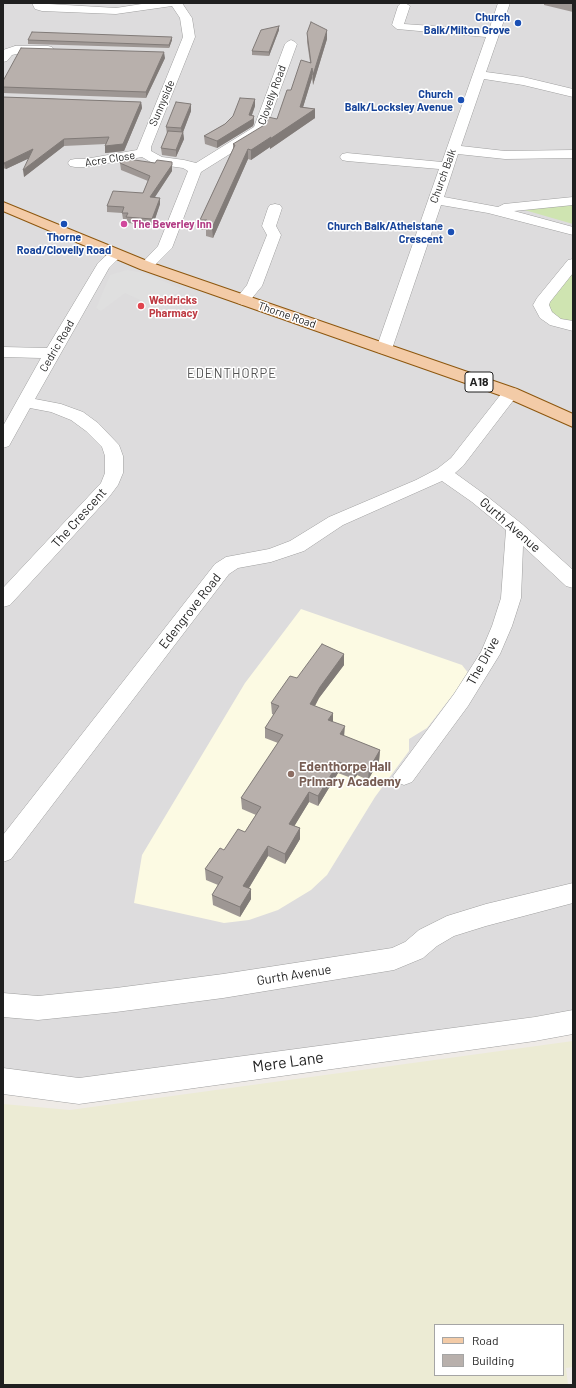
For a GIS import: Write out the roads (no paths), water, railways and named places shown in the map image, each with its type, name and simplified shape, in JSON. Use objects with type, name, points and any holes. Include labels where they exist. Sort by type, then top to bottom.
[{"type":"main road","name":"Thorne Road","points":[[3,206],[146,266],[511,393],[573,421]]},
{"type":"street","points":[[38,3],[39,7],[42,8],[116,11],[171,3]]},
{"type":"street","name":"Sunnyside","points":[[144,153],[144,147],[189,37],[186,18],[176,3]]},
{"type":"street","name":"Church Balk","points":[[384,349],[434,200],[480,75],[504,3]]},
{"type":"street","points":[[416,8],[398,5],[398,25],[401,27],[494,34]]},
{"type":"street","name":"Clovelly Road","points":[[195,170],[260,129],[292,43]]},
{"type":"street","points":[[3,58],[8,52],[15,50],[56,50]]},
{"type":"street","points":[[167,54],[183,54]]},
{"type":"street","points":[[480,75],[524,81],[573,93]]},
{"type":"street","points":[[146,104],[162,104]]},
{"type":"street","points":[[453,149],[505,155],[573,154]]},
{"type":"street","points":[[144,153],[159,161],[184,164],[191,166],[195,170],[164,248],[146,266]]},
{"type":"street","name":"Acre Close","points":[[75,163],[85,163],[144,153]]},
{"type":"street","points":[[347,157],[446,166]]},
{"type":"street","points":[[434,200],[489,209],[573,231]]},
{"type":"street","points":[[261,201],[275,208],[290,208]]},
{"type":"street","points":[[489,209],[573,202]]},
{"type":"street","points":[[243,300],[254,286],[274,236],[269,226],[275,208]]},
{"type":"street","name":"Cedric Road","points":[[3,442],[52,353],[104,266],[116,254]]},
{"type":"street","points":[[573,262],[542,301],[541,305],[546,315],[552,319],[562,324],[573,326]]},
{"type":"street","points":[[3,352],[52,353]]},
{"type":"street","name":"Edengrove Road","points":[[3,852],[222,569],[233,562],[271,555],[298,546],[336,521],[422,484],[443,473],[457,462],[511,393]]},
{"type":"street","name":"The Crescent","points":[[3,600],[103,493],[114,474],[114,456],[110,445],[92,427],[77,416],[55,408],[25,402]]},
{"type":"street","name":"Gurth Avenue","points":[[443,473],[478,498],[515,528],[573,581]]},
{"type":"street","name":"The Drive","points":[[404,776],[461,700],[490,654],[502,626],[511,598],[515,528]]},
{"type":"street","points":[[513,564],[533,557],[545,556]]},
{"type":"street","name":"Gurth Avenue","points":[[3,1005],[38,1008],[116,1000],[223,986],[394,959],[414,950],[428,938],[447,927],[486,914],[573,893]]},
{"type":"street","name":"Mere Lane","points":[[3,1081],[79,1091],[573,1022]]},
{"type":"place","name":"Church Balk/Milton Grove","points":[[518,23]]},
{"type":"place","name":"Church Balk/Locksley Avenue","points":[[461,100]]},
{"type":"place","name":"Thorne Road/Clovelly Road","points":[[64,224]]},
{"type":"place","name":"The Beverley Inn","points":[[124,224]]},
{"type":"place","name":"Church Balk/Athelstane Crescent","points":[[451,232]]},
{"type":"place","name":"Weldricks Pharmacy","points":[[141,306]]},
{"type":"place","name":"Edenthorpe Hall Primary Academy","points":[[291,774]]},
{"type":"district","name":"EDENTHORPE","points":[[232,374]]}]
